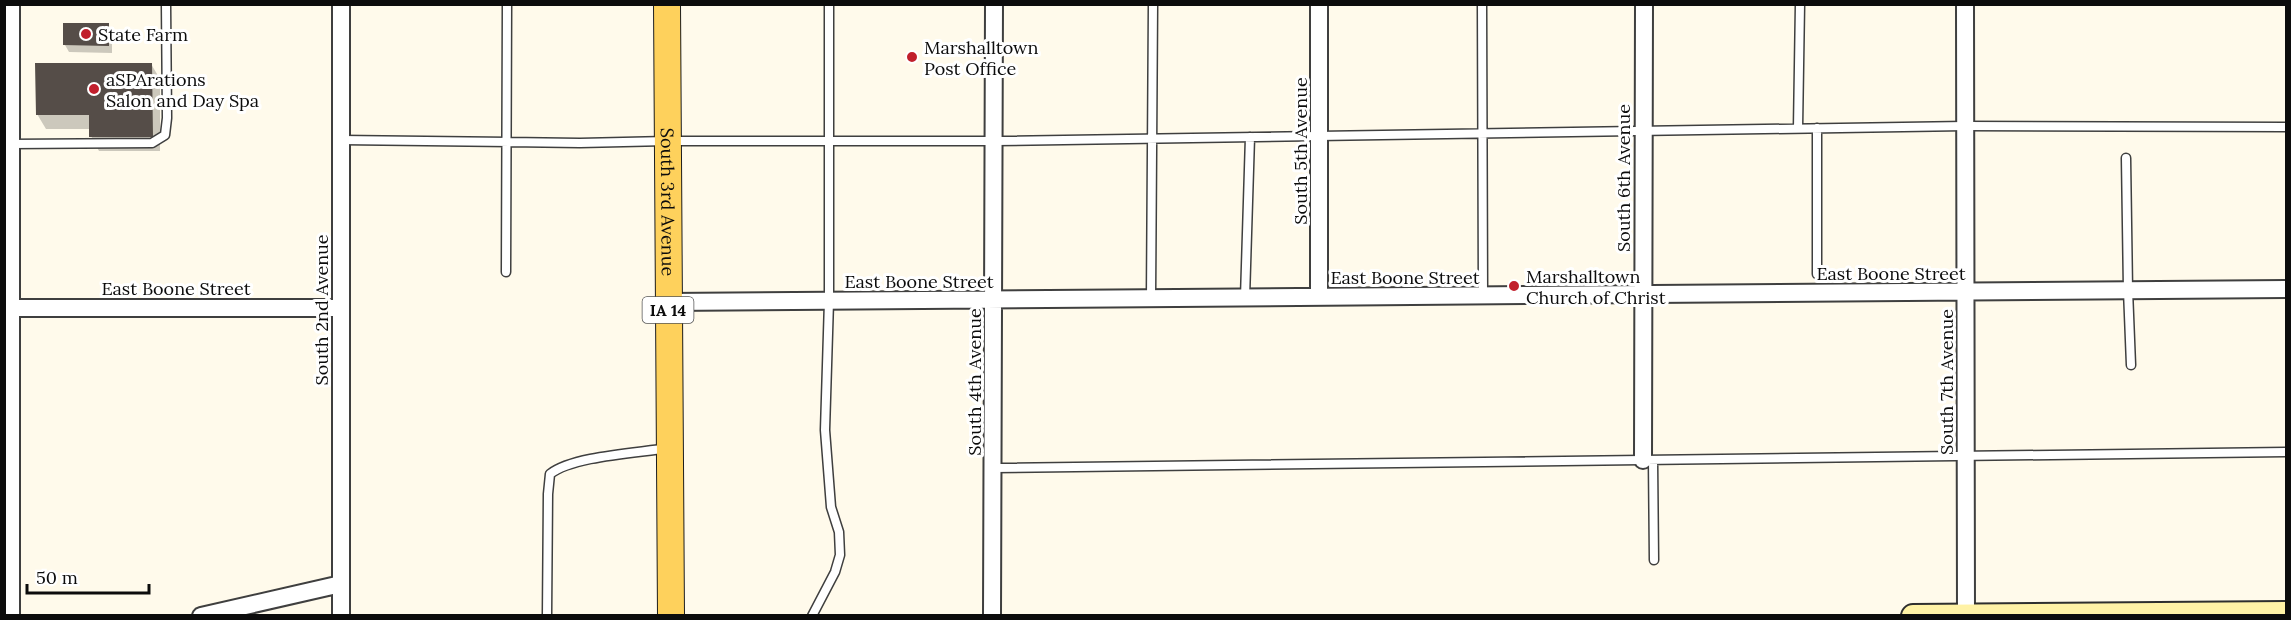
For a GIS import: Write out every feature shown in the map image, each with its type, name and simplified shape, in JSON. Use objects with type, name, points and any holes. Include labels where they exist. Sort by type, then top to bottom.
[{"type":"main road","name":"South 3rd Avenue","points":[[667,4],[671,615]]},
{"type":"main road","points":[[1913,615],[2286,613]]},
{"type":"street","points":[[10,4],[11,615]]},
{"type":"street","name":"South 2nd Avenue","points":[[340,4],[341,615]]},
{"type":"street","name":"South 4th Avenue","points":[[992,615],[994,4]]},
{"type":"street","name":"South 5th Avenue","points":[[1319,4],[1319,297]]},
{"type":"street","name":"South 6th Avenue","points":[[1644,4],[1642,294],[1648,460]]},
{"type":"street","name":"South 7th Avenue","points":[[1965,4],[1966,615]]},
{"type":"street","name":"East Boone Street","points":[[668,302],[2286,289]]},
{"type":"street","name":"East Boone Street","points":[[11,308],[341,308]]},
{"type":"street","points":[[201,615],[341,584]]},
{"type":"lane","points":[[10,144],[152,143],[165,135],[166,4]]},
{"type":"lane","points":[[506,272],[507,4]]},
{"type":"lane","points":[[812,615],[835,572],[840,555],[839,532],[831,507],[825,430],[829,301],[829,4]]},
{"type":"lane","points":[[1151,298],[1153,4]]},
{"type":"lane","points":[[1482,4],[1483,296]]},
{"type":"lane","points":[[1798,128],[1800,4]]},
{"type":"lane","points":[[340,140],[994,141],[1965,126],[2286,128]]},
{"type":"lane","points":[[1817,128],[1817,274]]},
{"type":"lane","points":[[1245,297],[1250,137]]},
{"type":"lane","points":[[2127,158],[2131,365]]},
{"type":"lane","points":[[547,615],[550,474],[560,467],[576,463],[669,448]]},
{"type":"lane","points":[[993,468],[2286,453]]},
{"type":"lane","points":[[1648,460],[1654,560]]},
{"type":"building","name":"State Farm","points":[[63,23],[109,23],[109,46],[63,45]]},
{"type":"building","name":"aSPArations Salon and Day Spa","points":[[35,63],[152,63],[153,137],[89,137],[89,115],[36,115]]},
{"type":"place","name":"State Farm","points":[[86,34]]},
{"type":"place","name":"Marshalltown Post Office","points":[[912,57]]},
{"type":"place","name":"aSPArations Salon and Day Spa","points":[[94,89]]},
{"type":"place","name":"Marshalltown Church of Christ","points":[[1514,286]]}]
